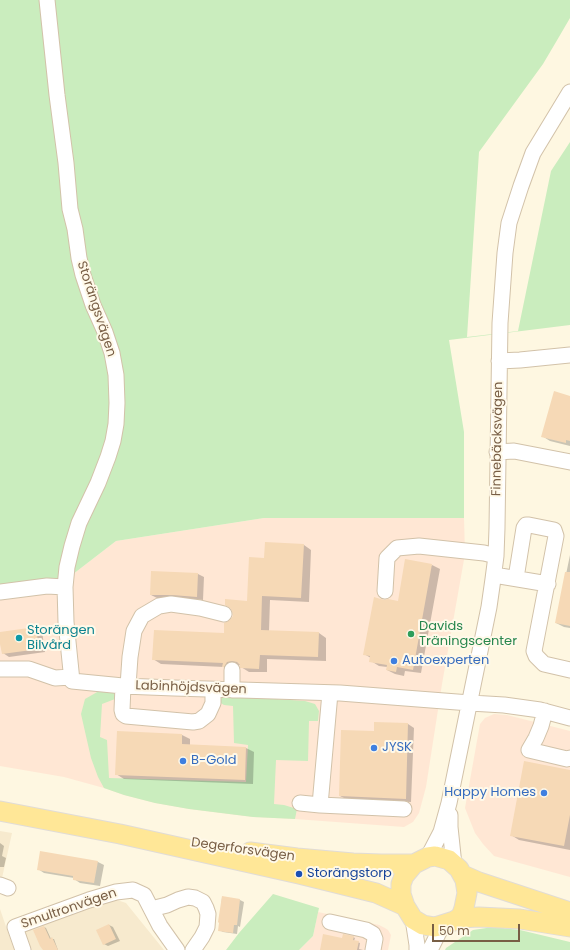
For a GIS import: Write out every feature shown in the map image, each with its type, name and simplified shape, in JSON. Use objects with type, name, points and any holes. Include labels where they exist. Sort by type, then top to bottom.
[{"type":"main road","name":"Degerforsvägen","points":[[0,810],[120,834],[344,885],[376,894],[409,912]]},
{"type":"main road","name":"Degerforsvägen","points":[[120,834],[183,841],[297,858],[353,863],[381,864],[421,860]]},
{"type":"main road","points":[[459,870],[467,887],[462,914],[454,922],[442,926],[435,927],[423,925],[409,912],[401,894],[401,884],[404,876],[421,860],[435,856],[449,860],[459,870],[479,882],[570,912]]},
{"type":"main road","points":[[459,918],[479,917],[520,919],[570,927]]},
{"type":"street","name":"Storängsvägen","points":[[47,0],[70,209],[83,275],[112,353],[116,375],[117,403],[116,424],[111,446],[98,483],[79,523],[66,568],[65,587]]},
{"type":"street","name":"Finnebäcksvägen","points":[[421,860],[441,832],[451,796],[489,607],[494,575],[497,528],[500,323],[505,253],[509,223],[520,186],[533,153],[570,92]]},
{"type":"street","points":[[499,361],[570,355]]},
{"type":"street","points":[[498,452],[514,451],[570,462]]},
{"type":"street","points":[[516,578],[524,528],[529,525],[554,530],[556,536],[534,651],[536,656],[544,664],[570,670]]},
{"type":"street","points":[[385,591],[387,558],[397,548],[419,546],[484,553],[496,556]]},
{"type":"street","points":[[494,575],[548,584]]},
{"type":"street","points":[[0,592],[47,586],[65,587],[66,622],[71,677],[55,678],[29,669],[0,669]]},
{"type":"street","points":[[213,690],[213,703],[208,714],[199,721],[193,722],[126,716],[123,714],[122,710],[134,631],[142,616],[159,606],[171,604],[200,608],[224,614]]},
{"type":"street","points":[[232,670],[232,690]]},
{"type":"street","name":"Labinhöjdsvägen","points":[[71,677],[72,681],[125,686],[330,693],[504,705],[545,711],[570,718]]},
{"type":"street","points":[[320,804],[330,693]]},
{"type":"street","points":[[545,711],[541,726],[529,750],[567,759],[570,758]]},
{"type":"street","name":"Finnebäcksvägen","points":[[451,796],[450,827],[459,870]]},
{"type":"street","points":[[300,803],[404,809]]},
{"type":"street","name":"Smultronvägen","points":[[23,950],[15,927],[89,900],[116,892],[133,890],[144,895],[151,909]]},
{"type":"street","points":[[177,950],[160,926],[151,909],[188,897],[195,898],[203,902],[208,914],[207,927],[193,950]]},
{"type":"street","points":[[409,912],[417,950]]},
{"type":"street","points":[[330,922],[366,930],[373,934],[375,939],[373,950]]},
{"type":"street","points":[[430,950],[442,926]]},
{"type":"shaded area","points":[[264,518],[464,518],[465,554],[442,684],[426,787],[419,813],[413,822],[404,827],[253,817],[189,809],[155,803],[64,777],[0,766],[0,587],[68,578],[116,541]]},
{"type":"shaded area","points":[[494,714],[507,715],[570,731],[570,877],[494,856],[475,833],[465,808],[480,724],[485,718]]},
{"type":"shaded area","points":[[0,831],[12,833],[2,878],[0,877]]},
{"type":"shaded area","points":[[114,899],[126,903],[164,950],[28,950],[25,937],[26,930],[32,925]]},
{"type":"shaded area","points":[[0,909],[14,950],[0,950]]},
{"type":"shaded area","points":[[318,912],[379,925],[385,928],[391,935],[388,950],[299,950],[313,936]]},
{"type":"green space","points":[[0,0],[570,0],[570,18],[543,64],[479,152],[467,337],[518,331],[551,171],[570,142],[570,325],[449,340],[464,432],[464,518],[264,518],[116,541],[68,578],[0,587]]},
{"type":"green space","points":[[99,691],[116,691],[115,699],[102,704],[100,737],[107,740],[109,778],[246,782],[248,745],[234,743],[233,706],[224,705],[219,702],[222,697],[230,696],[305,701],[315,704],[319,711],[318,721],[309,721],[308,761],[276,760],[274,804],[297,809],[295,819],[253,817],[189,809],[155,803],[104,788],[91,758],[81,714],[85,699]]},
{"type":"green space","points":[[273,894],[319,908],[313,936],[299,950],[226,950],[239,933]]},
{"type":"green space","points":[[493,927],[520,930],[570,942],[570,950],[445,950],[473,930]]},
{"type":"building","points":[[554,391],[570,396],[570,441],[566,440],[566,443],[541,437]]},
{"type":"building","points":[[265,542],[304,544],[301,598],[262,596],[261,630],[319,632],[318,657],[260,655],[259,669],[240,668],[240,665],[237,662],[232,661],[227,662],[224,667],[222,667],[223,663],[152,660],[154,630],[224,633],[224,623],[230,620],[233,616],[230,608],[225,605],[225,599],[247,601],[249,557],[264,558]]},
{"type":"building","points":[[405,559],[432,564],[413,670],[397,667],[396,672],[386,670],[387,665],[369,662],[370,656],[363,655],[374,597],[384,600],[388,599],[398,601]]},
{"type":"building","points":[[151,571],[198,573],[197,597],[150,595]]},
{"type":"building","points":[[565,572],[570,572],[570,626],[555,623]]},
{"type":"building","name":"Storängen Bilvård","points":[[36,627],[39,649],[2,654],[0,632]]},
{"type":"building","name":"JYSK","points":[[374,722],[408,723],[406,799],[339,796],[341,730],[374,731]]},
{"type":"building","points":[[117,731],[182,734],[182,744],[246,747],[245,780],[115,775]]},
{"type":"building","name":"Happy Homes","points":[[524,761],[570,770],[570,815],[564,846],[510,836]]},
{"type":"building","points":[[40,851],[98,861],[94,883],[73,880],[73,876],[37,870]]},
{"type":"building","points":[[222,896],[240,899],[237,925],[234,925],[233,933],[218,931]]},
{"type":"building","points":[[109,924],[116,939],[103,945],[96,930]]},
{"type":"building","points":[[44,926],[50,939],[52,937],[58,950],[43,950],[40,946],[33,930]]},
{"type":"building","points":[[323,934],[342,938],[343,934],[354,936],[353,940],[359,941],[357,950],[320,950]]},
{"type":"place","name":"Davids Träningscenter","points":[[411,634]]},
{"type":"place","name":"Storängen Bilvård","points":[[19,638]]},
{"type":"place","name":"Autoexperten","points":[[394,661]]},
{"type":"place","name":"JYSK","points":[[374,748]]},
{"type":"place","name":"B-Gold","points":[[183,761]]},
{"type":"place","name":"Happy Homes","points":[[544,793]]},
{"type":"place","name":"Storängstorp","points":[[299,874]]}]
